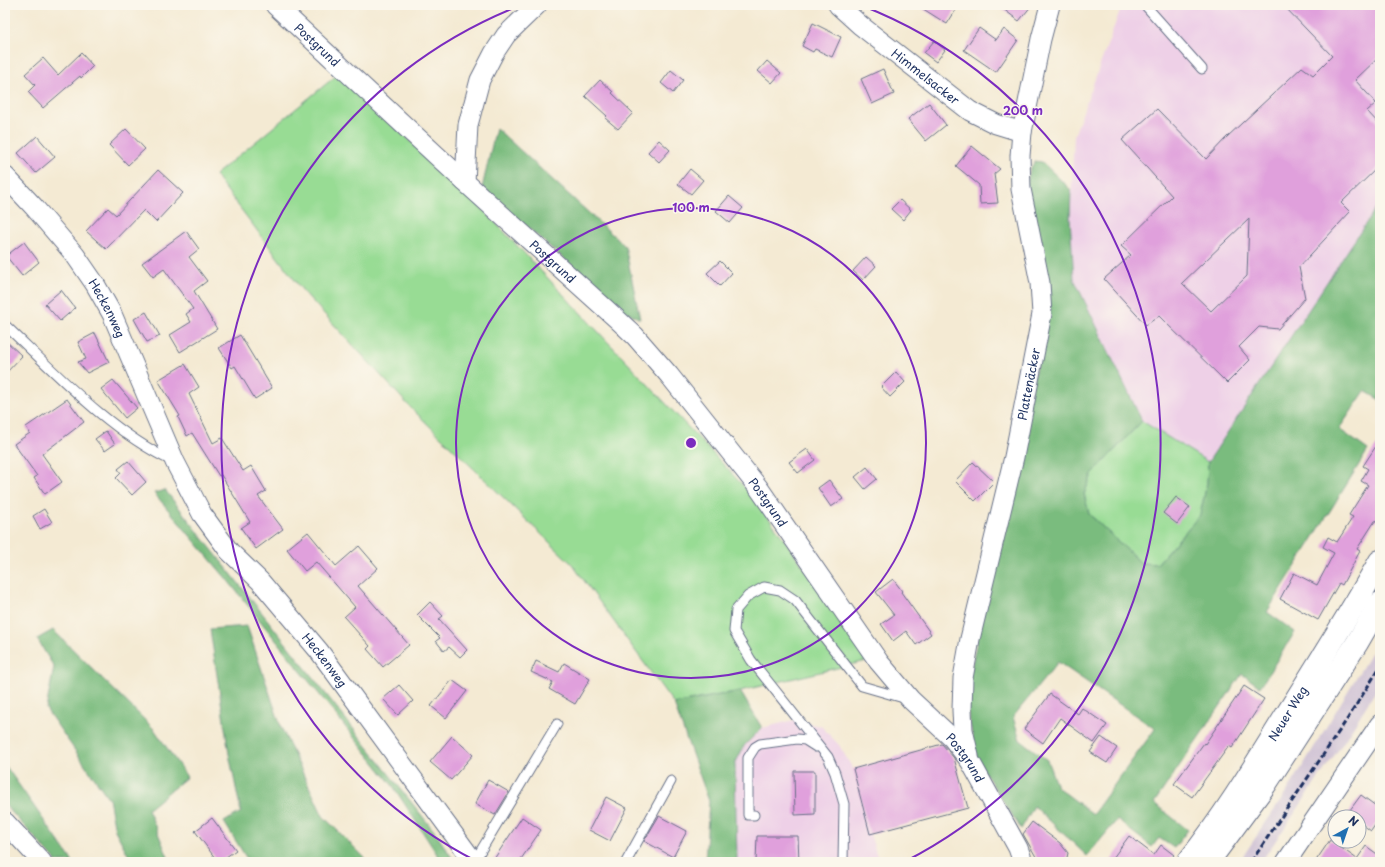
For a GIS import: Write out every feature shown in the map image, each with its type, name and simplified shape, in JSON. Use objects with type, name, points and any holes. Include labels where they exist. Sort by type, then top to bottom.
[{"type":"highway","name":"Neuer Weg","points":[[1188,862],[1204,842],[1250,773],[1336,637],[1380,561]]},
{"type":"highway","name":"Neuer Weg","points":[[1208,862],[1265,786],[1380,603]]},
{"type":"highway","points":[[1220,862],[1246,825],[1265,786]]},
{"type":"street","name":"Postgrund","points":[[275,5],[465,182],[635,336],[758,487],[879,662],[911,700],[952,738],[970,761],[1018,848],[1023,862]]},
{"type":"street","points":[[465,182],[468,125],[480,80],[494,53],[506,35],[537,5]]},
{"type":"street","name":"Himmelsacker","points":[[838,5],[970,111],[996,124],[1022,132]]},
{"type":"street","name":"Plattenäcker","points":[[970,761],[963,730],[963,678],[970,639],[1014,457],[1042,314],[1040,283],[1021,189],[1020,156],[1022,132],[1041,39],[1050,5]]},
{"type":"street","name":"Heckenweg","points":[[5,176],[75,255],[95,284],[112,314],[174,462],[202,514],[229,551],[260,581],[319,651],[474,862]]},
{"type":"street","points":[[1286,862],[1380,724]]},
{"type":"street","points":[[5,822],[42,862]]},
{"type":"lane","points":[[1145,5],[1202,69]]},
{"type":"lane","points":[[5,325],[85,400],[129,436],[154,452],[174,462]]},
{"type":"lane","points":[[843,862],[844,804],[835,773],[828,757],[751,660],[734,631],[736,610],[748,596],[764,587],[780,590],[795,600],[862,686],[911,700]]},
{"type":"lane","points":[[474,862],[557,724]]},
{"type":"lane","points":[[754,816],[748,815],[752,776],[748,758],[755,747],[760,744],[797,739],[805,740],[810,742],[828,757]]},
{"type":"lane","points":[[626,862],[671,781]]},
{"type":"shaded area","points":[[1122,5],[1380,5],[1380,202],[1208,462],[1142,421],[1074,279],[1070,219],[1074,136]]},
{"type":"shaded area","points":[[1380,638],[1380,684],[1343,743],[1261,862],[1239,862],[1290,787]]},
{"type":"shaded area","points":[[794,720],[821,726],[839,745],[853,769],[879,862],[737,862],[735,764],[744,746],[762,728]]},
{"type":"green space","points":[[337,75],[461,186],[752,495],[871,660],[740,691],[674,704],[572,564],[411,408],[303,291],[215,175]]},
{"type":"green space","points":[[496,128],[625,246],[640,319],[623,310],[482,188]]},
{"type":"green space","points":[[1035,161],[1042,162],[1071,190],[1070,219],[1074,279],[1142,421],[1092,474],[1084,494],[1089,514],[1141,563],[1157,564],[1200,515],[1207,483],[1208,462],[1380,202],[1380,400],[1365,391],[1339,429],[1368,450],[1267,612],[1295,632],[1260,687],[1242,674],[1154,803],[1188,830],[1174,848],[1159,838],[1152,847],[1117,820],[1087,856],[1034,806],[1021,829],[977,760],[965,697],[1049,306],[1025,192],[1030,169]],"holes":[[[1058,662],[1155,729],[1093,814],[1057,787],[1047,760],[1020,740],[1013,717]]]},
{"type":"green space","points":[[1142,421],[1208,462],[1207,483],[1200,515],[1157,564],[1141,563],[1089,514],[1084,494],[1092,474]]},
{"type":"green space","points":[[165,490],[434,831],[455,862],[442,862],[393,786],[225,577],[154,493]]},
{"type":"green space","points":[[247,626],[281,727],[323,816],[369,862],[249,862],[224,822],[241,812],[229,754],[210,629]]},
{"type":"green space","points":[[53,630],[154,729],[187,777],[148,809],[170,862],[132,862],[115,830],[109,799],[46,709],[54,667],[37,639]]},
{"type":"green space","points":[[740,691],[762,728],[744,746],[735,764],[737,862],[705,862],[709,801],[674,704]]},
{"type":"green space","points":[[5,765],[73,862],[57,862],[5,805]]},
{"type":"building","points":[[917,5],[959,5],[947,24]]},
{"type":"building","points":[[998,5],[1032,5],[1019,21]]},
{"type":"building","points":[[1283,5],[1380,5],[1380,56],[1355,80],[1376,103],[1367,111],[1380,125],[1380,165],[1341,203],[1350,212],[1299,267],[1305,298],[1278,329],[1259,327],[1239,347],[1250,360],[1227,383],[1159,316],[1146,325],[1104,279],[1131,255],[1121,246],[1172,196],[1122,140],[1157,109],[1206,159],[1227,137],[1302,67],[1313,75],[1332,56]],"holes":[[[1249,219],[1247,276],[1211,311],[1182,283]]]},
{"type":"building","points":[[813,23],[841,37],[832,57],[815,49],[813,52],[802,46]]},
{"type":"building","points":[[979,28],[996,40],[1004,29],[1018,40],[996,72],[964,50]]},
{"type":"building","points":[[934,41],[945,50],[936,62],[924,53]]},
{"type":"building","points":[[81,53],[93,66],[81,78],[80,76],[43,108],[28,92],[35,85],[25,74],[43,58],[58,75]]},
{"type":"building","points":[[767,61],[781,73],[772,83],[758,71]]},
{"type":"building","points":[[883,69],[894,94],[872,104],[861,79]]},
{"type":"building","points":[[671,70],[683,80],[673,93],[661,83]]},
{"type":"building","points":[[600,80],[633,113],[618,129],[605,118],[607,116],[585,96]]},
{"type":"building","points":[[929,103],[946,125],[926,141],[908,119]]},
{"type":"building","points":[[126,129],[145,149],[128,165],[109,145]]},
{"type":"building","points":[[37,136],[55,157],[36,173],[18,153]]},
{"type":"building","points":[[659,140],[670,150],[659,162],[648,152]]},
{"type":"building","points":[[972,146],[1000,169],[994,174],[998,203],[980,204],[979,185],[956,166]]},
{"type":"building","points":[[690,169],[703,180],[691,194],[678,184]]},
{"type":"building","points":[[158,170],[183,193],[156,222],[144,210],[106,249],[86,231],[108,208],[116,215]]},
{"type":"building","points":[[729,196],[743,208],[730,223],[716,211]]},
{"type":"building","points":[[900,200],[911,210],[903,220],[891,209]]},
{"type":"building","points":[[186,231],[199,249],[189,257],[207,281],[194,291],[217,329],[180,352],[170,335],[191,322],[186,314],[193,309],[164,269],[153,277],[142,263]]},
{"type":"building","points":[[24,242],[39,262],[22,276],[6,256]]},
{"type":"building","points":[[866,257],[876,266],[863,280],[853,271]]},
{"type":"building","points":[[720,261],[732,273],[720,286],[707,273]]},
{"type":"building","points":[[61,290],[75,308],[60,321],[45,304]]},
{"type":"building","points":[[146,312],[160,336],[147,342],[134,319]]},
{"type":"building","points":[[95,333],[109,362],[87,373],[78,362],[86,359],[78,342]]},
{"type":"building","points":[[240,335],[272,388],[255,399],[235,366],[232,368],[219,348]]},
{"type":"building","points":[[5,340],[22,356],[5,374]]},
{"type":"building","points":[[185,364],[199,387],[189,394],[213,443],[222,438],[243,471],[251,466],[266,491],[258,496],[283,529],[256,549],[241,528],[250,522],[221,475],[219,476],[192,433],[187,436],[178,417],[180,416],[158,380]]},
{"type":"building","points":[[896,372],[905,382],[890,397],[881,387]]},
{"type":"building","points":[[113,380],[137,408],[125,418],[101,389]]},
{"type":"building","points":[[67,399],[84,422],[42,454],[62,482],[45,494],[34,478],[37,476],[14,444],[30,433],[26,427]]},
{"type":"building","points":[[106,431],[115,444],[105,451],[95,439]]},
{"type":"building","points":[[1380,440],[1380,520],[1375,521],[1357,549],[1360,551],[1342,585],[1339,583],[1318,620],[1280,599],[1294,573],[1317,585],[1334,553],[1323,547],[1328,537],[1337,542],[1353,517],[1349,515],[1368,485],[1361,481],[1368,469],[1363,466]]},
{"type":"building","points":[[807,449],[815,460],[798,473],[789,462]]},
{"type":"building","points":[[128,461],[146,482],[132,495],[116,478],[121,473],[118,469]]},
{"type":"building","points":[[973,462],[994,482],[975,501],[955,481]]},
{"type":"building","points":[[867,467],[877,479],[865,489],[855,477]]},
{"type":"building","points":[[829,480],[843,499],[831,507],[818,488]]},
{"type":"building","points":[[1176,497],[1190,507],[1177,524],[1163,513]]},
{"type":"building","points":[[44,509],[52,522],[40,529],[33,516]]},
{"type":"building","points":[[308,532],[336,566],[359,546],[378,568],[358,586],[409,645],[383,667],[367,649],[370,646],[344,617],[355,607],[316,562],[305,571],[287,549]]},
{"type":"building","points":[[893,579],[931,634],[916,645],[906,631],[893,641],[881,624],[894,615],[876,592]]},
{"type":"building","points":[[430,602],[443,616],[439,619],[467,650],[460,657],[449,647],[444,651],[436,641],[440,638],[417,615]]},
{"type":"building","points":[[536,661],[559,672],[564,663],[590,679],[575,704],[549,689],[553,682],[531,672]]},
{"type":"building","points":[[452,680],[467,691],[446,718],[431,706]]},
{"type":"building","points":[[399,685],[413,701],[398,715],[383,699]]},
{"type":"building","points":[[1244,686],[1264,699],[1232,748],[1229,746],[1192,797],[1174,784],[1204,743],[1205,744]]},
{"type":"building","points":[[1050,694],[1078,714],[1082,708],[1107,725],[1094,743],[1060,718],[1043,743],[1024,729]]},
{"type":"building","points":[[452,736],[473,755],[451,780],[430,762]]},
{"type":"building","points":[[1101,737],[1117,748],[1107,763],[1090,752]]},
{"type":"building","points":[[942,744],[954,758],[968,808],[870,834],[853,769]]},
{"type":"building","points":[[794,771],[815,771],[815,814],[795,815]]},
{"type":"building","points":[[488,780],[509,792],[495,815],[475,804]]},
{"type":"building","points":[[1361,795],[1380,809],[1380,818],[1371,831],[1367,828],[1367,809],[1351,809]]},
{"type":"building","points":[[606,797],[627,808],[610,841],[589,830]]},
{"type":"building","points":[[659,816],[687,831],[673,857],[644,841]]},
{"type":"building","points":[[522,817],[541,830],[519,862],[492,862]]},
{"type":"building","points":[[212,818],[236,850],[219,862],[195,831]]},
{"type":"building","points":[[1032,822],[1060,843],[1068,853],[1066,862],[1039,862],[1023,834]]},
{"type":"building","points":[[757,836],[798,836],[799,862],[756,862]]},
{"type":"building","points":[[1129,836],[1154,855],[1161,845],[1174,855],[1169,862],[1110,862]]},
{"type":"building","points":[[1327,844],[1327,849],[1343,849],[1357,859],[1364,849],[1367,849],[1367,847],[1380,856],[1380,862],[1315,862]]},
{"type":"railway","points":[[1251,862],[1348,718],[1380,667]]}]
